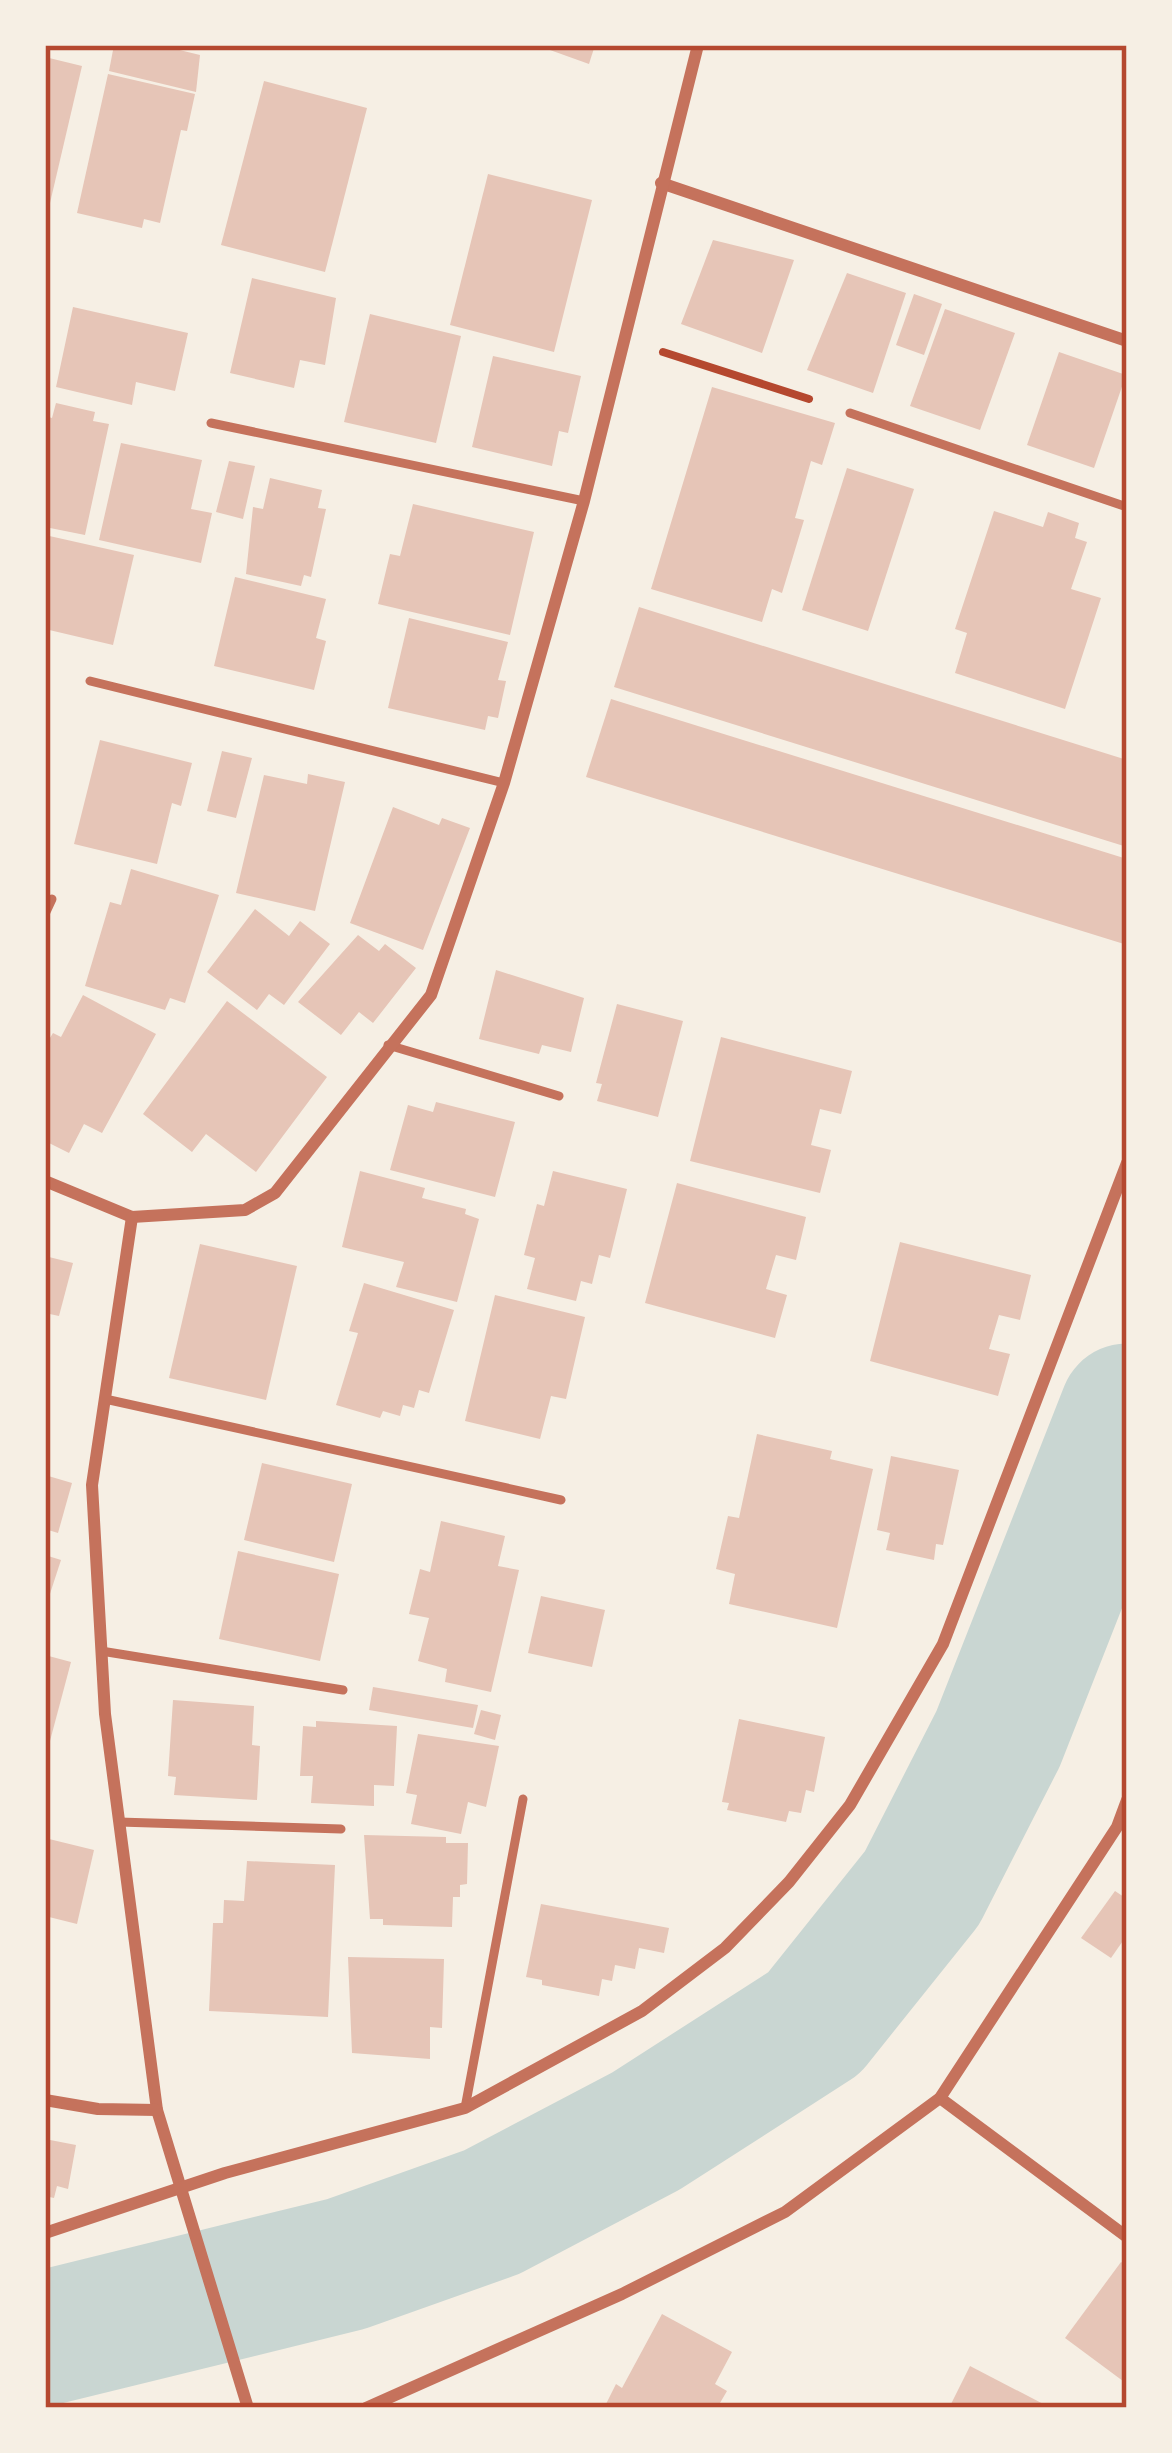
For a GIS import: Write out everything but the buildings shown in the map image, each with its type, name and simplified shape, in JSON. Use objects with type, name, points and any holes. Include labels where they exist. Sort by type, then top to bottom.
[{"type":"street","points":[[45,1181],[132,1216],[245,1210],[275,1193],[431,995],[504,783],[584,501],[698,45]]},
{"type":"street","points":[[661,183],[1127,341]]},
{"type":"street","points":[[45,2233],[179,2189],[465,2108],[642,2011],[724,1948],[789,1882],[850,1805],[943,1644],[1127,1163]]},
{"type":"street","points":[[132,1216],[92,1485],[101,1651],[157,2110],[248,2408]]},
{"type":"street","points":[[378,2407],[785,2212],[940,2098],[1117,1827],[1127,1800]]},
{"type":"street","points":[[940,2098],[1127,2237]]},
{"type":"street","points":[[45,2100],[98,2109],[157,2110]]},
{"type":"lane","points":[[850,413],[1127,507]]},
{"type":"lane","points":[[211,423],[584,501]]},
{"type":"lane","points":[[90,681],[504,783]]},
{"type":"lane","points":[[45,914],[52,899]]},
{"type":"lane","points":[[388,1045],[559,1096]]},
{"type":"lane","points":[[105,1399],[561,1500]]},
{"type":"lane","points":[[101,1651],[343,1690]]},
{"type":"lane","points":[[465,2108],[523,1799]]},
{"type":"lane","points":[[119,1822],[341,1828]]},
{"type":"path","points":[[622,339],[850,413]]},
{"type":"waterway","points":[[45,2338],[346,2264],[492,2212],[646,2131],[814,2023],[922,1888],[998,1739],[1127,1411]]}]
